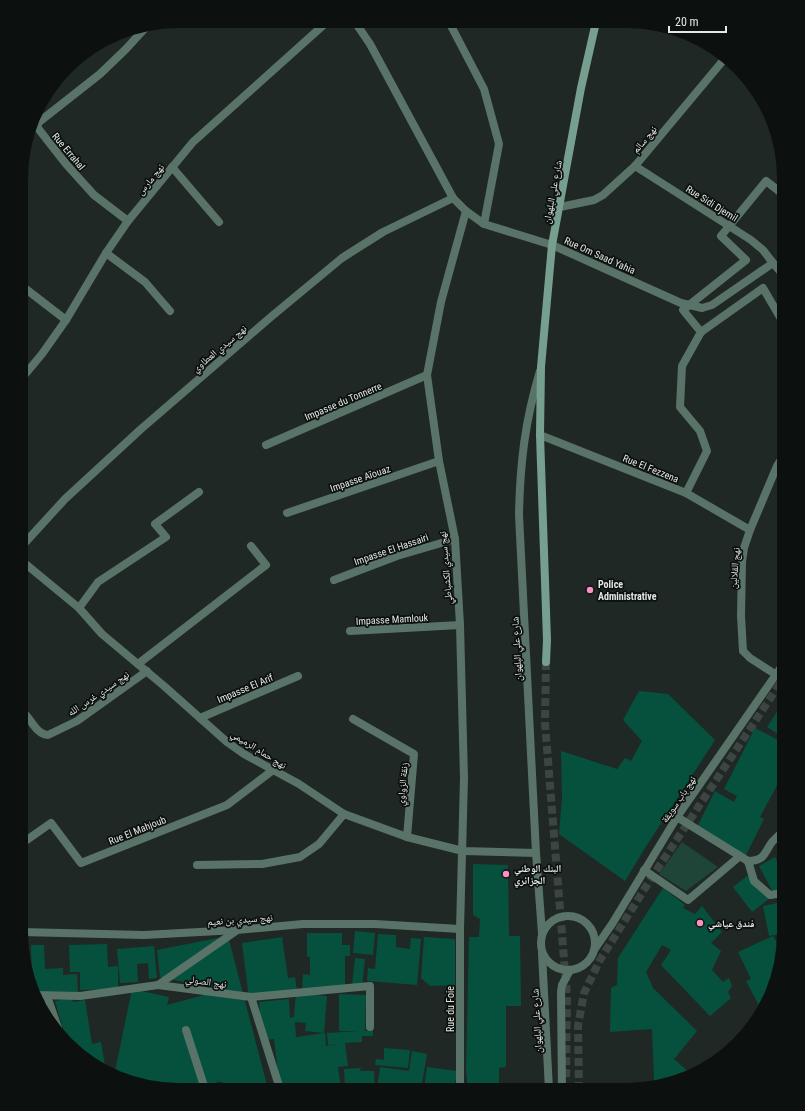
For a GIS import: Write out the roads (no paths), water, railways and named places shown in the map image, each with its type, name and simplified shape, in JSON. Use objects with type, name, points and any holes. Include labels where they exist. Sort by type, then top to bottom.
[{"type":"main road","name":"شارع علي البلهوان","points":[[546,662],[547,640],[540,435],[541,367],[552,245],[595,28]]},
{"type":"street","name":"نهج مارس","points":[[28,371],[66,320],[106,253],[128,221],[193,142],[320,28]]},
{"type":"street","name":"Rue Om Saad Yahia","points":[[359,28],[370,44],[453,198],[466,211],[484,224],[552,245],[681,303],[702,308],[712,305],[773,263]]},
{"type":"street","points":[[452,28],[484,89],[499,144],[484,224]]},
{"type":"street","name":"Rue Errahal","points":[[128,221],[94,195],[66,164],[37,127],[39,122],[100,74],[141,33]]},
{"type":"street","name":"نهج سالم","points":[[560,207],[594,200],[603,195],[635,166],[722,62]]},
{"type":"street","name":"Rue Sidi Djemil","points":[[635,166],[751,240],[763,250],[773,263]]},
{"type":"street","points":[[172,167],[219,222]]},
{"type":"street","points":[[701,332],[683,310],[746,260],[721,236],[766,181],[777,190]]},
{"type":"street","name":"نهج سيدي العطاوي","points":[[28,539],[65,499],[141,428],[342,258],[383,232],[453,198]]},
{"type":"street","name":"نهج سيدي الكشباطي","points":[[460,929],[464,778],[460,625],[455,539],[439,461],[427,375],[441,302],[466,211]]},
{"type":"street","points":[[106,253],[145,282],[170,311]]},
{"type":"street","points":[[773,263],[777,268]]},
{"type":"street","points":[[686,493],[707,451],[700,431],[680,407],[682,366],[701,332],[763,288],[777,312]]},
{"type":"street","points":[[28,291],[66,320]]},
{"type":"street","name":"شارع علي البلهوان","points":[[541,367],[525,432],[520,485],[520,515],[536,853],[542,933]]},
{"type":"street","name":"Impasse du Tonnerre","points":[[266,445],[427,375]]},
{"type":"street","name":"Rue El Fezzena","points":[[540,435],[686,493],[750,530]]},
{"type":"street","name":"Impasse Aĩouaz","points":[[287,513],[439,461]]},
{"type":"street","name":"نهج القلالين","points":[[776,674],[745,654],[742,645],[742,562],[744,548],[750,530],[777,466]]},
{"type":"street","points":[[79,608],[98,582],[166,537],[155,524],[199,492]]},
{"type":"street","name":"Impasse El Hassairi","points":[[334,580],[397,556],[455,539]]},
{"type":"street","points":[[138,664],[266,565],[251,546]]},
{"type":"street","name":"نهج حمام الرميمي","points":[[28,566],[79,608],[102,634],[227,742],[299,784],[344,814],[407,837],[463,851],[536,853]]},
{"type":"street","name":"Impasse Mamlouk","points":[[350,631],[460,625]]},
{"type":"street","name":"نهج سيدي غرس الله","points":[[28,717],[40,732],[44,735],[48,734],[77,721],[146,671]]},
{"type":"street","name":"نهج باب سويقة","points":[[594,950],[612,924],[677,817],[776,674]]},
{"type":"street","name":"Impasse El Arif","points":[[200,718],[298,676]]},
{"type":"street","name":"زنقة الزواوي","points":[[353,719],[414,754],[407,837]]},
{"type":"street","name":"Rue El Mahjoub","points":[[28,839],[51,823],[81,863],[226,805],[273,770]]},
{"type":"street","points":[[197,865],[262,864],[300,857],[319,844],[344,814]]},
{"type":"street","points":[[677,817],[748,861],[759,859],[767,853],[771,843],[777,837]]},
{"type":"street","points":[[644,870],[688,900],[740,856]]},
{"type":"street","points":[[748,861],[754,881],[770,895],[777,894]]},
{"type":"street","points":[[568,915],[577,917],[584,921],[592,930],[596,942],[591,958],[578,968],[570,970],[562,970],[555,967],[545,957],[542,950],[542,933],[546,926],[553,920],[568,915]]},
{"type":"street","name":"نهج سيدي بن نعيم","points":[[28,932],[144,935],[237,930],[303,924],[375,924],[460,929]]},
{"type":"street","name":"Rue du Foie","points":[[460,929],[460,1083]]},
{"type":"street","name":"نهج الصولي","points":[[158,984],[237,930]]},
{"type":"street","name":"شارع علي البلهوان","points":[[542,950],[549,1083]]},
{"type":"street","points":[[562,1083],[561,992],[562,985],[570,970]]},
{"type":"street","points":[[41,996],[80,996],[158,984]]},
{"type":"street","name":"نهج الصولي","points":[[158,984],[251,997],[370,986],[370,1026]]},
{"type":"street","points":[[47,996],[55,1018]]},
{"type":"street","points":[[251,997],[278,1083]]},
{"type":"street","points":[[186,1030],[203,1083]]},
{"type":"tunnel","points":[[546,662],[545,723],[567,996],[566,1079]]},
{"type":"tunnel","points":[[579,1083],[578,1026],[584,993],[600,960],[652,877],[777,688]]},
{"type":"place","name":"Police Administrative","points":[[590,590]]},
{"type":"place","name":"البنك الوطني الجزائري","points":[[506,874]]},
{"type":"place","name":"فندق عياشي","points":[[700,923]]}]
